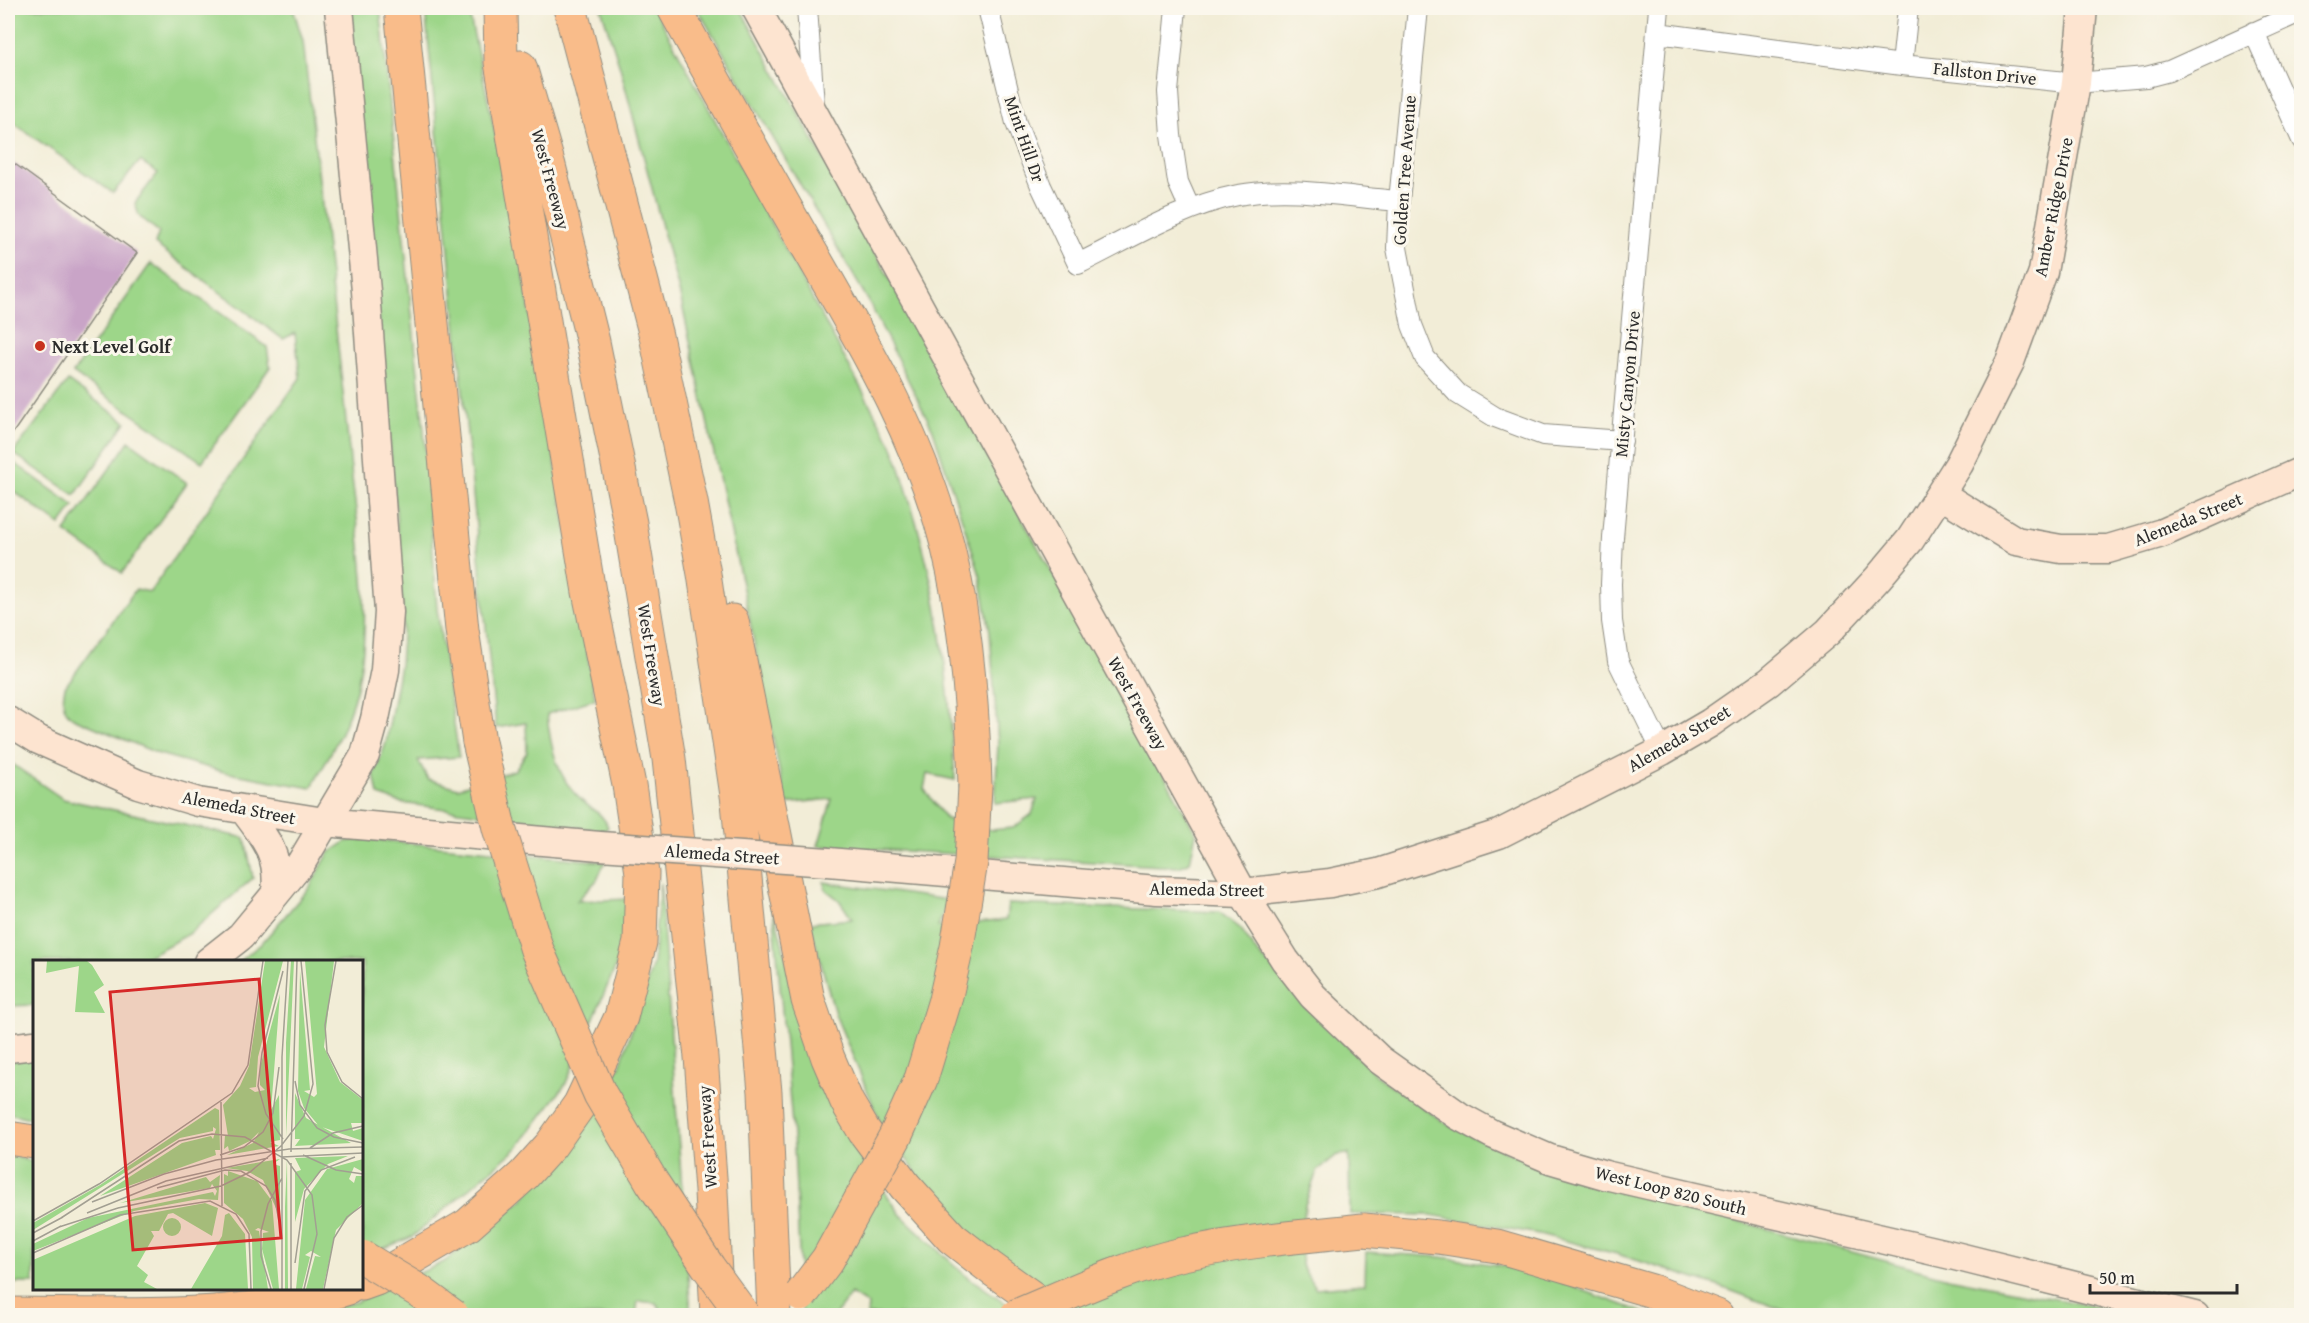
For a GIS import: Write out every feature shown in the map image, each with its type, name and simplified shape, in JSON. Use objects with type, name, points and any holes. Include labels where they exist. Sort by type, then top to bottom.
[{"type":"highway","points":[[401,8],[462,630],[479,742],[499,828],[537,950],[600,1094],[652,1182],[744,1316]]},
{"type":"highway","points":[[363,1284],[376,1279],[468,1225],[524,1175],[551,1145],[580,1104],[621,1017],[640,942],[642,873],[629,785],[589,592],[501,62],[502,8]]},
{"type":"highway","name":"West Freeway","points":[[502,8],[549,166],[593,342],[630,523],[669,759],[701,1057],[717,1316]]},
{"type":"highway","points":[[570,8],[656,336],[691,502],[739,814],[765,1092],[774,1316]]},
{"type":"highway","points":[[674,8],[856,331],[903,421],[931,493],[948,548],[959,606],[974,716],[975,786],[971,862],[945,1000],[921,1078],[895,1137],[828,1259],[787,1316]]},
{"type":"highway","points":[[691,502],[711,529],[770,804],[785,894],[808,1000],[828,1058],[847,1102],[864,1131],[905,1186],[952,1238],[1058,1316]]},
{"type":"highway","points":[[8,1138],[33,1142]]},
{"type":"highway","points":[[1016,1316],[1103,1279],[1181,1254],[1263,1239],[1364,1230],[1497,1246],[1652,1292],[1717,1316]]},
{"type":"highway","points":[[363,1258],[419,1291],[453,1316]]},
{"type":"highway","points":[[8,1314],[223,1310],[279,1304],[339,1290]]},
{"type":"main road","points":[[210,960],[241,936],[302,863],[364,755],[375,719],[385,670],[389,612],[366,291],[339,8]]},
{"type":"main road","name":"West Freeway","points":[[756,8],[1243,893]]},
{"type":"main road","name":"Amber Ridge Drive","points":[[1940,494],[1959,464],[2010,362],[2043,272],[2076,83],[2084,8]]},
{"type":"main road","name":"Alemeda Street","points":[[8,721],[39,740],[138,784],[198,802],[324,822],[1157,890],[1243,893],[1330,883],[1378,873],[1499,834],[1662,751],[1710,723],[1769,682],[1828,632],[1910,540],[1940,494],[2016,541],[2061,549],[2108,549],[2162,534],[2301,471]]},
{"type":"main road","points":[[244,810],[264,837],[275,860],[278,874],[276,893]]},
{"type":"main road","name":"West Loop 820 South","points":[[1243,893],[1285,960],[1322,1004],[1380,1060],[1459,1116],[1492,1134],[1551,1159],[1605,1174],[1951,1255],[2195,1316]]},
{"type":"main road","points":[[8,1048],[33,1045]]},
{"type":"street","points":[[807,8],[814,113]]},
{"type":"street","name":"Mint Hill Dr","points":[[988,8],[1016,123],[1041,186],[1078,264],[1190,209]]},
{"type":"street","points":[[1176,8],[1168,92],[1178,182],[1190,209],[1239,195],[1286,191],[1399,201]]},
{"type":"street","name":"Golden Tree Avenue","points":[[1418,8],[1399,201],[1397,248],[1412,325],[1425,358],[1458,394],[1495,417],[1543,435],[1622,441]]},
{"type":"street","name":"Misty Canyon Drive","points":[[1659,8],[1613,538],[1611,584],[1612,621],[1618,661],[1662,751]]},
{"type":"street","points":[[1902,65],[1908,8]]},
{"type":"street","name":"Fallston Drive","points":[[1657,33],[1902,65],[2076,83],[2146,77],[2169,71],[2301,11]]},
{"type":"street","points":[[2254,32],[2301,140]]},
{"type":"green space","points":[[8,8],[293,8],[303,41],[364,593],[363,646],[357,688],[341,732],[311,788],[224,772],[159,754],[73,718],[65,708],[63,700],[65,687],[136,589],[150,592],[300,378],[295,333],[283,339],[155,244],[159,232],[139,216],[135,203],[158,173],[140,161],[113,193],[8,119]]},
{"type":"green space","points":[[347,8],[380,8],[424,431],[437,609],[459,757],[418,760],[428,779],[458,788],[515,770],[527,752],[526,723],[496,728],[425,8],[468,8],[516,229],[595,699],[547,714],[550,738],[556,761],[566,782],[582,801],[603,818],[608,827],[604,831],[402,803],[378,795],[374,774],[386,743],[400,665],[403,622],[397,524],[370,220]]},
{"type":"green space","points":[[601,8],[654,8],[893,447],[918,528],[933,590],[950,717],[955,780],[927,774],[924,789],[946,819],[992,830],[1013,828],[1032,814],[1037,799],[995,803],[998,744],[990,632],[980,575],[933,430],[868,300],[697,8],[740,8],[1196,833],[1190,862],[1179,867],[818,846],[832,799],[786,804],[747,607],[680,295],[620,67]]},
{"type":"green space","points":[[151,263],[267,347],[270,367],[202,462],[73,373]]},
{"type":"green space","points":[[68,381],[126,422],[75,495],[13,453]]},
{"type":"green space","points":[[129,441],[187,483],[122,573],[65,532]]},
{"type":"green space","points":[[9,459],[74,506],[60,525],[8,487]]},
{"type":"green space","points":[[8,761],[63,799],[245,838],[253,878],[189,934],[141,960],[33,960],[33,1005],[8,1006]]},
{"type":"green space","points":[[367,839],[605,862],[597,880],[577,901],[630,899],[618,961],[565,1085],[517,1148],[412,1237],[363,1257],[363,960],[241,960],[261,944],[309,888],[329,853],[347,841]]},
{"type":"green space","points":[[824,882],[948,900],[938,927],[1006,920],[1008,904],[1219,912],[1241,929],[1254,949],[1376,1075],[1450,1126],[1546,1169],[1948,1278],[2138,1315],[1796,1315],[1724,1288],[1617,1254],[1539,1234],[1431,1215],[1350,1214],[1349,1154],[1337,1155],[1317,1171],[1305,1205],[1301,1265],[1315,1288],[1365,1284],[1366,1252],[1441,1257],[1525,1269],[1650,1315],[1088,1315],[1029,1280],[972,1235],[922,1181],[880,1121],[835,1014],[810,923],[852,919],[839,900],[825,889]]},
{"type":"green space","points":[[660,883],[691,1315],[664,1315],[656,1303],[638,1301],[636,1316],[270,1316],[315,1311],[356,1302],[444,1262],[522,1200],[567,1146],[620,1066],[653,964]]},
{"type":"green space","points":[[773,907],[810,1051],[854,1148],[901,1215],[965,1275],[1023,1315],[867,1315],[868,1305],[851,1294],[835,1315],[802,1315],[794,1147]]},
{"type":"green space","points":[[33,1058],[33,1119],[8,1113],[8,1062]]},
{"type":"green space","points":[[8,1155],[33,1162],[33,1283],[8,1283]]},
{"type":"building","name":"Next Level Golf","points":[[8,159],[137,253],[8,440]]},
{"type":"place","name":"Next Level Golf","points":[[40,346]]}]
